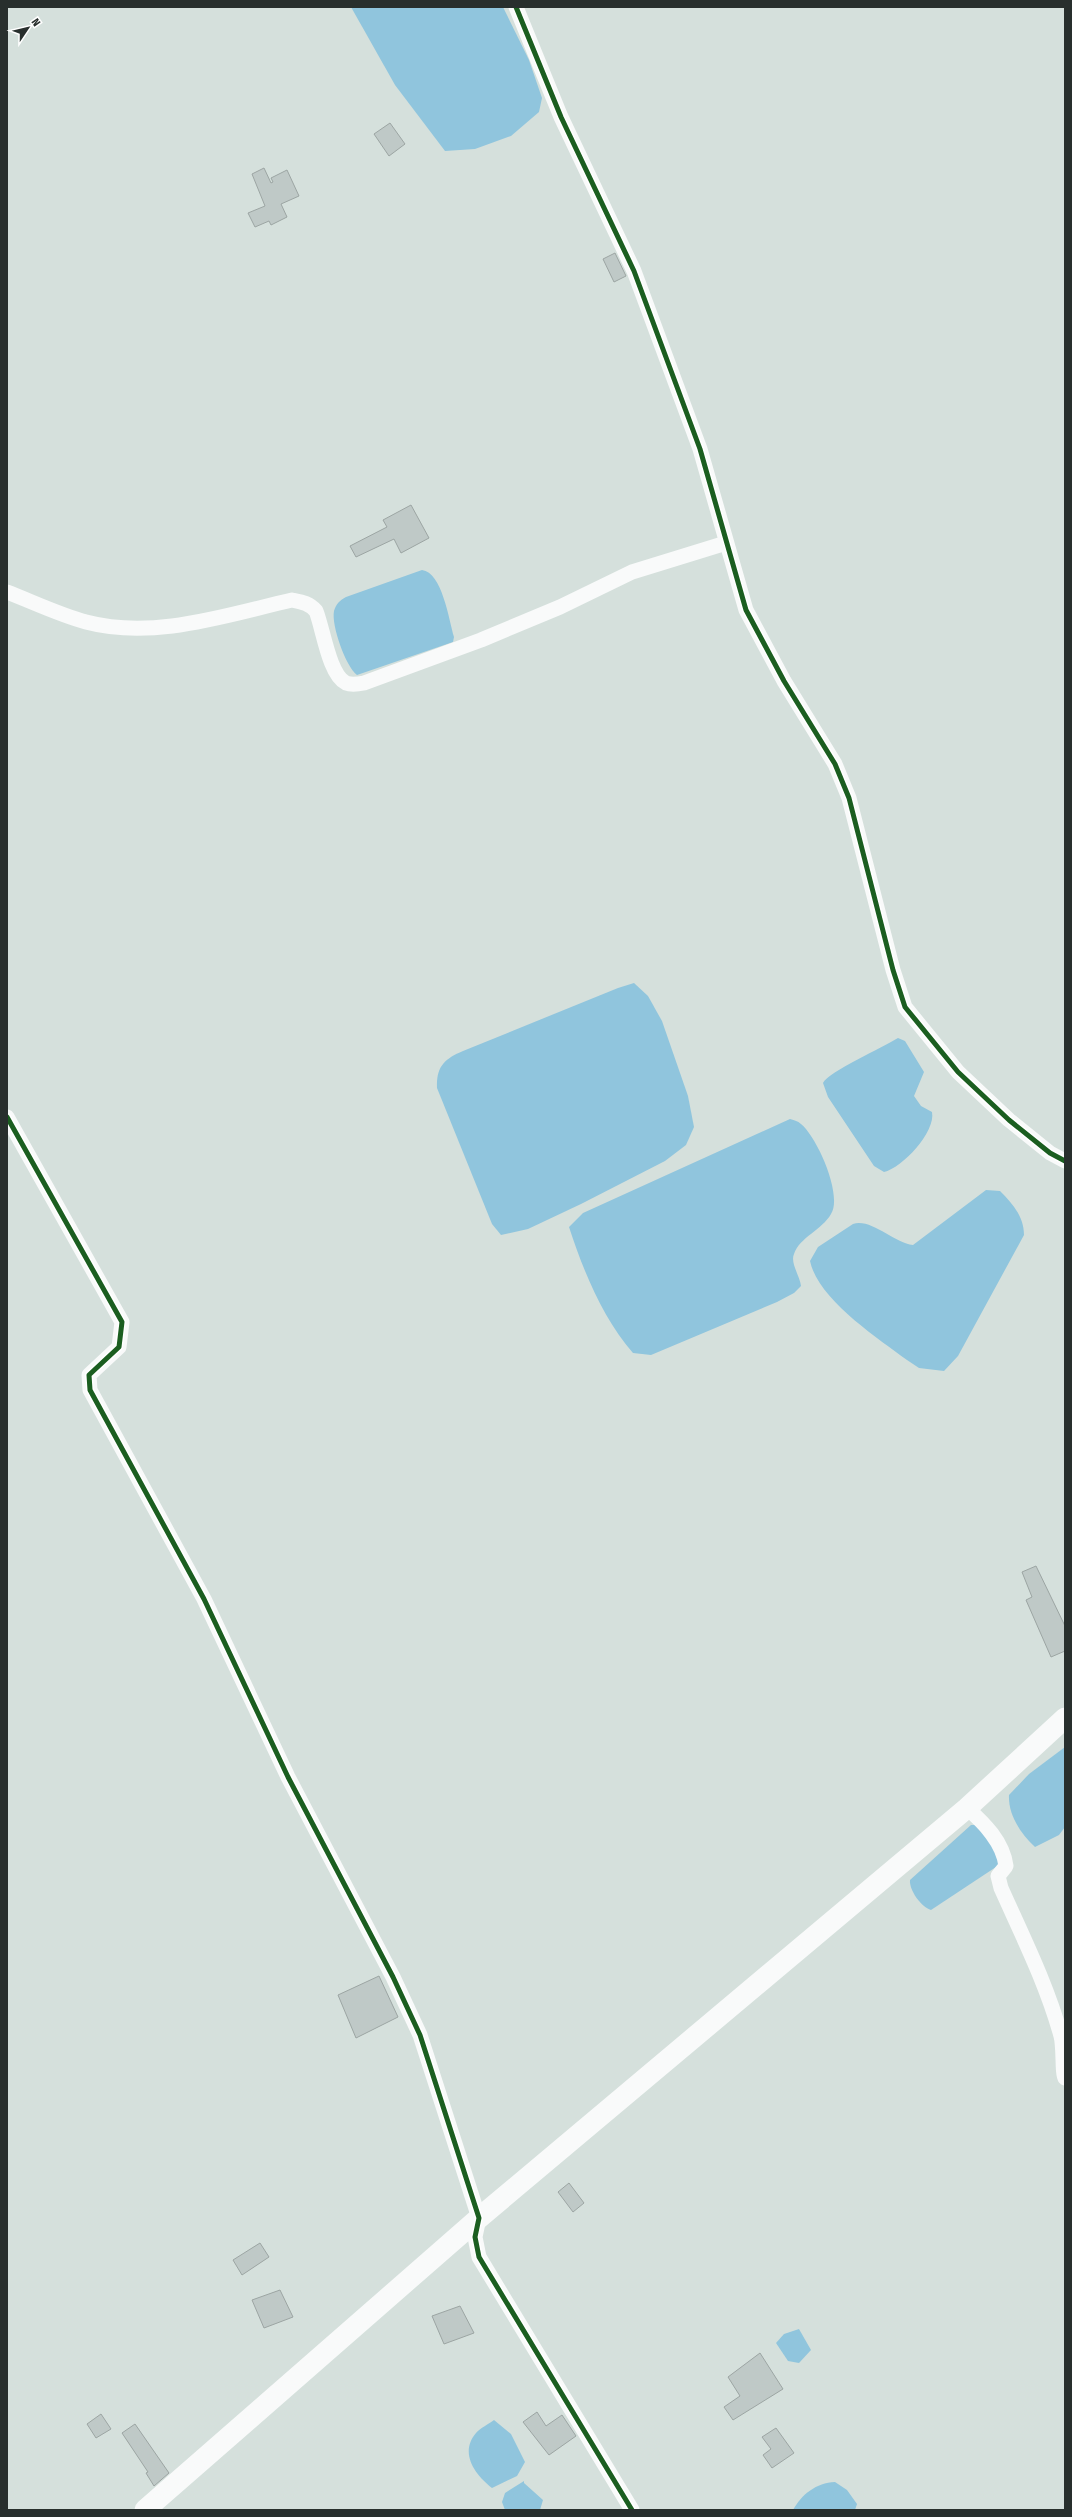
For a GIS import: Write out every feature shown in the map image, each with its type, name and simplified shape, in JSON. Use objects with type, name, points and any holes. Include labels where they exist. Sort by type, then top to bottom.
[{"type":"main road","points":[[145,2510],[479,2218],[967,1808],[1065,1718]]},
{"type":"street","points":[[516,7],[561,118],[634,271],[700,449],[746,610],[784,681],[835,764],[849,798],[893,970],[905,1007],[958,1072],[1009,1120],[1050,1153],[1065,1161]]},
{"type":"street","points":[[7,592],[86,622],[117,628],[145,628],[201,621],[292,600],[306,603],[313,608],[320,620],[330,658],[337,675],[346,683],[351,684],[364,683],[481,640],[560,607],[632,572],[726,543]]},
{"type":"street","points":[[7,1117],[122,1322],[119,1347],[89,1375],[90,1390],[204,1599],[288,1777],[393,1977],[420,2035],[479,2218],[476,2247],[483,2266],[632,2510]]},
{"type":"street","points":[[967,1808],[986,1826],[1004,1856],[1006,1866],[998,1876],[1001,1888],[1046,1992],[1061,2034],[1064,2049],[1065,2078]]},
{"type":"water","points":[[351,7],[503,7],[529,60],[542,98],[539,112],[511,136],[475,149],[445,151],[395,85]]},
{"type":"water","points":[[422,570],[429,573],[435,579],[440,588],[454,637],[453,642],[357,675],[348,664],[337,635],[334,611],[337,604],[346,597]]},
{"type":"water","points":[[634,983],[648,996],[662,1021],[688,1096],[694,1127],[686,1145],[665,1161],[581,1204],[528,1229],[501,1235],[492,1224],[437,1088],[438,1074],[442,1065],[451,1057],[463,1051],[618,988]]},
{"type":"water","points":[[898,1038],[905,1041],[924,1072],[914,1096],[921,1106],[932,1112],[932,1120],[923,1139],[908,1157],[900,1164],[884,1172],[874,1166],[828,1097],[823,1083],[827,1078],[845,1066]]},
{"type":"water","points":[[790,1119],[801,1124],[814,1141],[821,1153],[834,1194],[834,1205],[827,1220],[801,1243],[794,1254],[793,1261],[801,1286],[794,1293],[777,1302],[651,1355],[633,1353],[622,1340],[603,1310],[587,1277],[569,1227],[583,1213]]},
{"type":"water","points":[[986,1190],[1000,1191],[1009,1201],[1020,1217],[1024,1228],[1024,1235],[958,1356],[944,1371],[919,1368],[865,1329],[836,1303],[815,1275],[810,1261],[818,1247],[853,1224],[867,1224],[898,1240],[913,1245]]},
{"type":"water","points":[[1065,1747],[1065,1827],[1059,1835],[1035,1847],[1016,1824],[1009,1802],[1009,1795],[1029,1774]]},
{"type":"water","points":[[971,1825],[979,1825],[995,1848],[999,1865],[931,1910],[927,1908],[916,1898],[911,1888],[910,1880]]},
{"type":"water","points":[[799,2329],[811,2350],[799,2363],[788,2361],[776,2343],[784,2334]]},
{"type":"water","points":[[494,2420],[511,2434],[525,2462],[517,2476],[492,2488],[475,2470],[469,2456],[469,2448],[476,2433]]},
{"type":"water","points":[[524,2481],[524,2483],[543,2500],[540,2510],[505,2510],[502,2502],[505,2493]]},
{"type":"water","points":[[835,2482],[847,2490],[857,2504],[855,2510],[793,2510],[805,2494],[810,2490]]},
{"type":"building","points":[[390,123],[405,144],[389,156],[374,134]]},
{"type":"building","points":[[264,168],[271,183],[273,182],[271,178],[287,170],[299,196],[281,204],[287,217],[271,225],[269,221],[255,227],[248,213],[265,206],[252,174]]},
{"type":"building","points":[[615,253],[626,276],[614,282],[603,259]]},
{"type":"building","points":[[411,505],[429,538],[401,553],[394,539],[356,557],[350,546],[387,527],[383,520]]},
{"type":"building","points":[[1036,1566],[1065,1626],[1065,1651],[1051,1657],[1026,1600],[1032,1597],[1022,1572]]},
{"type":"building","points":[[379,1976],[398,2017],[356,2038],[338,1995]]},
{"type":"building","points":[[569,2183],[584,2203],[573,2212],[558,2192]]},
{"type":"building","points":[[260,2243],[269,2257],[242,2275],[233,2260]]},
{"type":"building","points":[[280,2290],[293,2317],[264,2328],[252,2300]]},
{"type":"building","points":[[460,2306],[474,2333],[444,2344],[432,2316]]},
{"type":"building","points":[[760,2353],[783,2389],[733,2420],[724,2407],[740,2396],[728,2377]]},
{"type":"building","points":[[537,2412],[546,2426],[562,2415],[576,2436],[549,2455],[523,2422]]},
{"type":"building","points":[[101,2414],[111,2429],[96,2438],[87,2424]]},
{"type":"building","points":[[135,2424],[169,2473],[154,2486],[146,2473],[148,2472],[122,2433]]},
{"type":"building","points":[[776,2428],[794,2453],[772,2468],[763,2455],[771,2449],[762,2437]]},
{"type":"cycle path","points":[[516,7],[561,117],[634,271],[700,449],[746,610],[784,681],[835,764],[849,798],[893,970],[905,1007],[958,1072],[1009,1120],[1050,1153],[1065,1161]]},
{"type":"cycle path","points":[[7,1117],[122,1322],[119,1347],[89,1375],[90,1390],[204,1599],[288,1777],[393,1977],[420,2035],[479,2218],[475,2237],[479,2257],[632,2510]]}]
